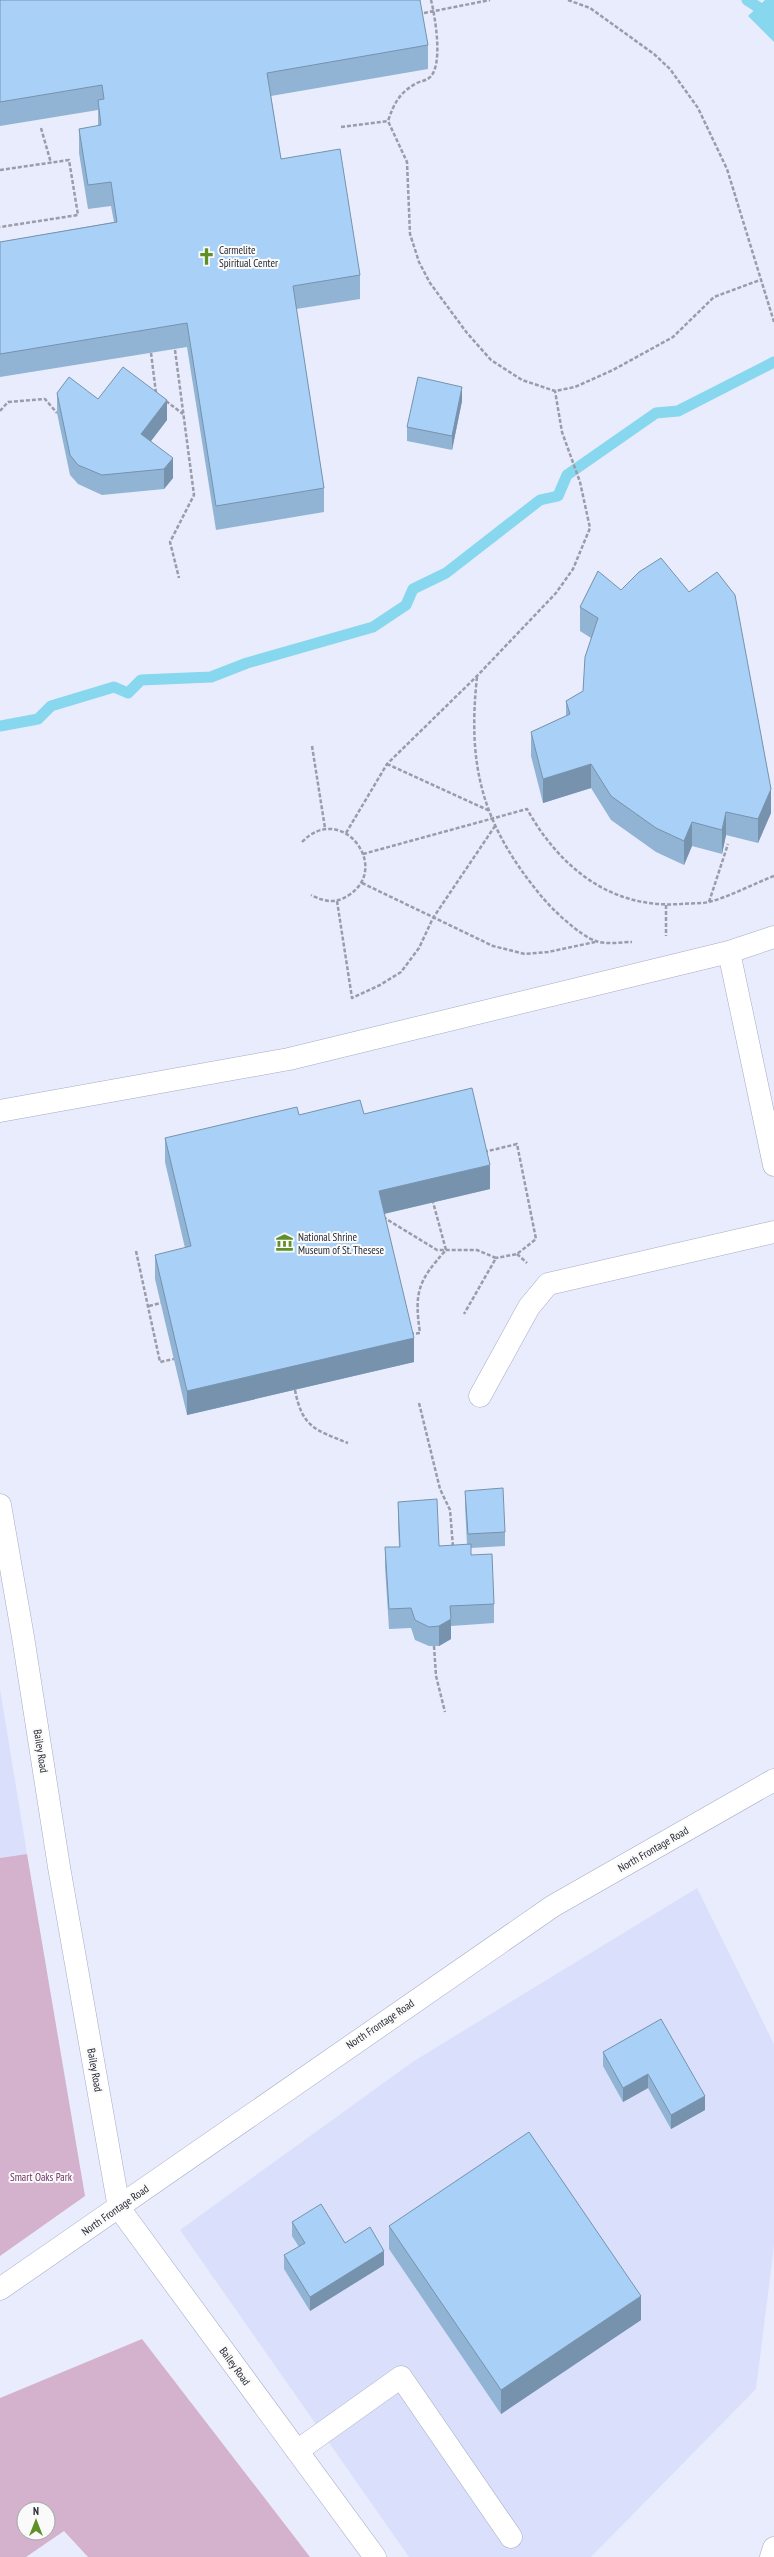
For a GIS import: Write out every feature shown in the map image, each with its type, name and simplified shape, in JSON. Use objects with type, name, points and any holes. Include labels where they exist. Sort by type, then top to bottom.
[{"type":"main road","points":[[0,1111],[289,1059],[729,952],[774,937]]},
{"type":"main road","points":[[729,952],[774,1166]]},
{"type":"main road","points":[[480,1396],[529,1307],[548,1284],[774,1232]]},
{"type":"main road","name":"Bailey Road","points":[[0,1505],[24,1637],[59,1867],[119,2208],[375,2557]]},
{"type":"main road","name":"North Frontage Road","points":[[0,2289],[553,1906],[774,1780]]},
{"type":"main road","points":[[297,2451],[401,2377],[511,2536]]},
{"type":"main road","points":[[771,2557],[774,2548]]},
{"type":"path","points":[[430,0],[434,11],[437,50],[435,67],[429,78],[401,93],[394,104],[388,121],[407,162],[410,234],[420,262],[430,283],[467,334],[491,360],[522,380],[555,391],[576,387],[613,370],[673,337],[714,297],[760,280]]},
{"type":"path","points":[[424,12],[490,0]]},
{"type":"path","points":[[568,0],[590,8],[632,37],[670,69],[685,88],[709,129],[726,169],[774,322]]},
{"type":"path","points":[[340,127],[388,121]]},
{"type":"path","points":[[41,128],[51,163]]},
{"type":"path","points":[[0,170],[69,160],[78,215],[0,227]]},
{"type":"path","points":[[174,350],[194,495],[170,542],[179,578]]},
{"type":"path","points":[[151,353],[156,393],[183,414]]},
{"type":"path","points":[[346,833],[387,764],[477,676],[556,593],[573,569],[590,528],[580,482],[562,432],[555,391]]},
{"type":"path","points":[[151,399],[156,393]]},
{"type":"path","points":[[0,411],[8,402],[45,399],[57,413]]},
{"type":"path","points":[[477,676],[472,717],[473,745],[478,775],[492,820],[508,851],[547,903],[567,922],[596,941]]},
{"type":"path","points":[[312,746],[325,828]]},
{"type":"path","points":[[387,764],[490,811]]},
{"type":"path","points":[[363,854],[492,820],[527,809],[542,836],[569,866],[606,891],[640,902],[666,905],[708,902],[774,876]]},
{"type":"path","points":[[337,901],[352,998],[380,985],[401,972],[420,948],[433,918],[495,825]]},
{"type":"path","points":[[302,842],[312,834],[325,828],[346,833],[356,841],[363,854],[366,874],[362,883],[354,892],[337,901],[324,901],[312,895]]},
{"type":"path","points":[[708,902],[728,844]]},
{"type":"path","points":[[362,883],[493,946],[525,954],[548,952],[596,941],[635,942]]},
{"type":"path","points":[[666,905],[666,943]]},
{"type":"path","points":[[379,1215],[437,1250],[477,1250],[496,1258],[517,1254],[536,1239],[517,1144],[481,1153]]},
{"type":"path","points":[[433,1202],[446,1250]]},
{"type":"path","points":[[407,1334],[420,1333],[416,1304],[422,1282],[433,1265],[446,1250]]},
{"type":"path","points":[[136,1251],[160,1362],[174,1359]]},
{"type":"path","points":[[464,1314],[496,1258]]},
{"type":"path","points":[[149,1306],[161,1303]]},
{"type":"path","points":[[295,1390],[299,1408],[306,1422],[325,1434],[348,1444]]},
{"type":"path","points":[[420,1403],[440,1489],[450,1510],[453,1547]]},
{"type":"path","points":[[434,1646],[436,1676],[445,1712]]},
{"type":"shaded area","points":[[0,1689],[27,1854],[0,1858]]},
{"type":"shaded area","points":[[697,1888],[774,2044],[774,2246],[756,2389],[591,2557],[409,2557],[180,2230],[414,2061]]},
{"type":"green space","name":"Smart Oaks Park","points":[[27,1854],[85,2196],[0,2256],[0,1858]]},
{"type":"green space","points":[[142,2339],[310,2557],[88,2557],[64,2531],[56,2536],[56,2501],[16,2501],[16,2541],[49,2541],[26,2557],[0,2557],[0,2398]]},
{"type":"water","points":[[765,0],[774,0],[774,42],[748,16]]},
{"type":"building","name":"Carmelite Spiritual Center","points":[[0,0],[420,0],[428,45],[267,73],[281,159],[340,149],[360,275],[293,286],[324,488],[216,506],[187,323],[0,354],[0,242],[117,222],[111,182],[88,185],[79,129],[101,125],[98,100],[104,99],[102,85],[0,102]]},
{"type":"building","points":[[123,367],[167,400],[141,434],[173,458],[164,469],[102,475],[78,465],[70,455],[57,393],[69,377],[98,399]]},
{"type":"building","points":[[418,377],[462,387],[452,436],[407,427]]},
{"type":"building","points":[[661,558],[689,592],[717,572],[735,595],[771,789],[758,819],[726,812],[722,830],[692,822],[684,841],[656,828],[611,796],[591,764],[543,779],[531,732],[570,714],[566,701],[583,691],[585,657],[598,618],[580,607],[598,571],[621,590],[639,572]]},
{"type":"building","name":"National Shrine Museum of St. Thesese","points":[[472,1088],[490,1165],[379,1191],[414,1338],[187,1391],[155,1255],[191,1246],[165,1138],[297,1107],[299,1115],[360,1100],[364,1114]]},
{"type":"building","points":[[503,1488],[505,1532],[468,1534],[465,1491]]},
{"type":"building","points":[[437,1499],[439,1546],[471,1544],[471,1555],[492,1554],[494,1604],[450,1606],[451,1619],[439,1626],[429,1627],[415,1620],[411,1608],[389,1609],[385,1547],[400,1547],[398,1502]]},
{"type":"building","points":[[661,2019],[705,2096],[671,2115],[648,2074],[623,2088],[603,2052]]},
{"type":"building","points":[[529,2132],[641,2296],[501,2390],[389,2226]]},
{"type":"building","points":[[321,2204],[345,2243],[370,2227],[384,2251],[310,2297],[284,2255],[305,2243],[292,2222]]},
{"type":"waterway","points":[[747,0],[758,7]]},
{"type":"waterway","points":[[0,726],[38,719],[51,706],[114,687],[128,693],[141,680],[211,677],[247,663],[373,627],[406,605],[413,589],[446,573],[540,500],[558,496],[567,475],[656,413],[678,411],[774,362]]},
{"type":"place","name":"Carmelite Spiritual Center","points":[[206,256]]},
{"type":"place","name":"National Shrine Museum of St. Thesese","points":[[285,1243]]}]
